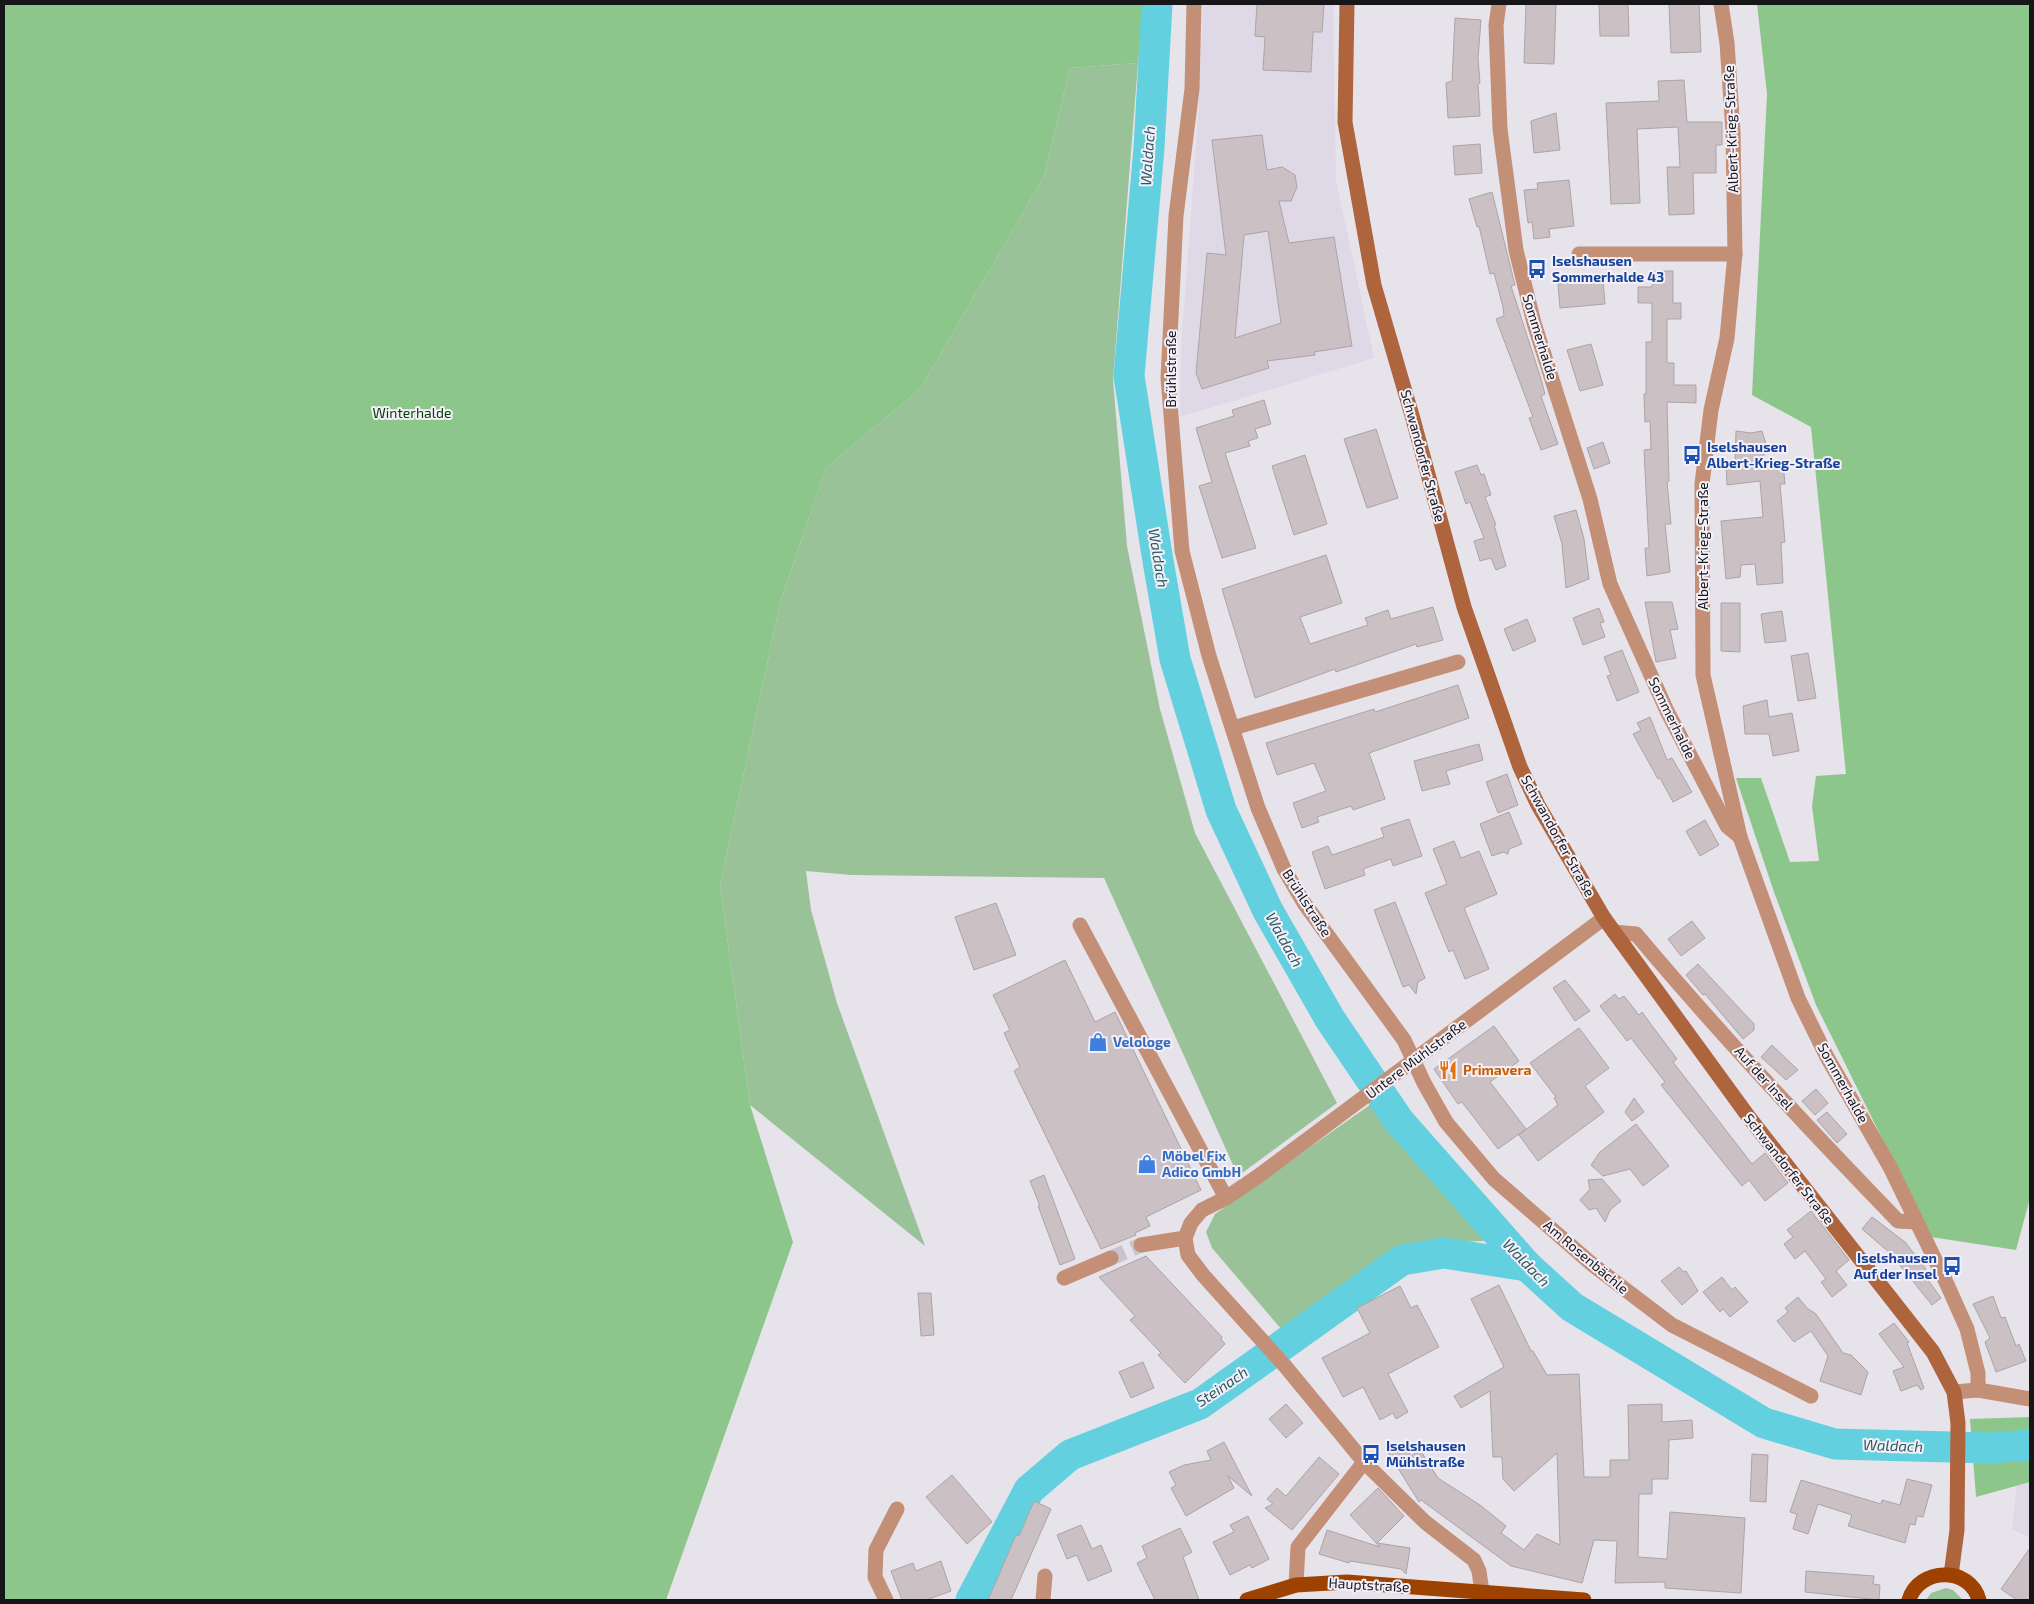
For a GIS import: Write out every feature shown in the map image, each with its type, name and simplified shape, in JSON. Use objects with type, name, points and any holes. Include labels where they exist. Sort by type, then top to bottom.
[{"type":"main road","name":"Schwandorfer Straße","points":[[1347,4],[1345,122],[1374,284],[1414,419],[1464,607],[1520,767],[1538,805],[1604,918],[1748,1116],[1933,1352],[1954,1392],[1958,1435],[1956,1549],[1951,1575]]},
{"type":"main road","points":[[1910,1600],[1918,1585],[1928,1578],[1939,1574],[1951,1575],[1962,1579],[1971,1586],[1979,1600]]},
{"type":"main road","name":"Hauptstraße","points":[[1247,1600],[1296,1585],[1347,1582],[1584,1600]]},
{"type":"street","name":"Brühlstraße","points":[[1194,4],[1192,89],[1176,216],[1168,378],[1182,551],[1210,656],[1258,808],[1284,869],[1304,903],[1404,1040],[1413,1060]]},
{"type":"street","name":"Sommerhalde","points":[[1499,4],[1496,26],[1500,129],[1516,250],[1534,323],[1590,499],[1610,584],[1667,711],[1727,826],[1740,837],[1798,998],[1827,1057],[1890,1167],[1967,1329],[1978,1373],[1978,1390]]},
{"type":"street","name":"Albert-Krieg-Straße","points":[[1721,4],[1727,43],[1733,132],[1734,254],[1728,338],[1711,410],[1702,484],[1703,675],[1740,837]]},
{"type":"street","points":[[1579,254],[1734,254]]},
{"type":"street","points":[[1233,728],[1458,662]]},
{"type":"street","name":"Untere Mühlstraße","points":[[1184,1238],[1191,1222],[1202,1210],[1226,1198],[1358,1103],[1604,918]]},
{"type":"street","points":[[1080,925],[1226,1198]]},
{"type":"street","name":"Auf der Insel","points":[[1614,932],[1636,934],[1688,997],[1898,1221],[1916,1222]]},
{"type":"street","name":"Am Rosenbächle","points":[[1413,1060],[1446,1122],[1494,1179],[1593,1265],[1672,1325],[1811,1396]]},
{"type":"street","points":[[1141,1245],[1184,1238],[1188,1255],[1203,1275],[1285,1366],[1364,1462],[1425,1522],[1474,1560],[1479,1571],[1482,1592]]},
{"type":"street","points":[[1064,1278],[1111,1258]]},
{"type":"street","points":[[1954,1392],[1978,1390],[2030,1399]]},
{"type":"street","points":[[1296,1585],[1298,1547],[1364,1462]]},
{"type":"street","points":[[886,1600],[875,1578],[876,1550],[897,1508]]},
{"type":"street","points":[[1043,1600],[1045,1576]]},
{"type":"shaded area","points":[[1203,4],[1333,4],[1336,180],[1374,358],[1180,417],[1181,349],[1198,119]]},
{"type":"shaded area","points":[[2030,1480],[2030,1538],[2012,1529],[2017,1483]]},
{"type":"green space","name":"Winterhalde","points":[[4,4],[1143,4],[1138,63],[1070,68],[1044,177],[920,389],[826,468],[780,603],[720,885],[750,1105],[793,1242],[666,1600],[4,1600]]},
{"type":"green space","points":[[1757,4],[2030,4],[2030,1198],[2016,1250],[1931,1237],[1816,1005],[1774,892],[1736,778],[1761,778],[1790,862],[1819,861],[1812,806],[1816,776],[1846,774],[1811,427],[1752,395],[1767,94]]},
{"type":"green space","points":[[1138,63],[1113,380],[1127,546],[1160,709],[1195,833],[1337,1103],[1238,1176],[1104,878],[851,875],[806,871],[811,910],[837,1003],[925,1246],[750,1105],[720,885],[780,603],[826,468],[920,389],[1044,177],[1070,68]]},
{"type":"green space","points":[[1374,1102],[1501,1240],[1398,1245],[1282,1330],[1212,1248],[1206,1232],[1215,1214]]},
{"type":"green space","points":[[2030,1417],[2030,1482],[1976,1497],[1970,1419]]},
{"type":"green space","points":[[1946,1588],[1953,1590],[1963,1600],[1926,1600],[1931,1593]]},
{"type":"building","points":[[1257,4],[1324,4],[1322,32],[1313,32],[1311,72],[1263,70],[1265,37],[1255,36]]},
{"type":"building","points":[[1526,4],[1556,4],[1554,64],[1524,63]]},
{"type":"building","points":[[1599,4],[1628,4],[1629,36],[1600,36]]},
{"type":"building","points":[[1669,4],[1699,4],[1701,52],[1671,53]]},
{"type":"building","points":[[1455,18],[1481,20],[1478,58],[1480,116],[1448,118],[1446,83],[1452,81]]},
{"type":"building","points":[[1684,80],[1687,122],[1722,122],[1722,145],[1716,145],[1716,173],[1693,173],[1694,214],[1669,215],[1667,167],[1680,167],[1678,127],[1637,129],[1640,203],[1611,204],[1606,103],[1659,101],[1658,81]]},
{"type":"building","points":[[1556,113],[1560,150],[1534,153],[1531,121]]},
{"type":"building","points":[[1262,135],[1267,170],[1282,167],[1295,175],[1297,187],[1291,201],[1279,201],[1289,243],[1334,237],[1352,346],[1314,352],[1315,355],[1267,361],[1269,368],[1202,389],[1196,373],[1207,253],[1226,255],[1212,140]],"holes":[[[1268,231],[1281,323],[1235,338],[1244,235]]]},
{"type":"building","points":[[1480,144],[1482,173],[1455,175],[1453,146]]},
{"type":"building","points":[[1569,180],[1574,226],[1549,229],[1550,237],[1534,239],[1532,222],[1528,223],[1524,190],[1538,189],[1537,183]]},
{"type":"building","points":[[1492,192],[1515,285],[1511,286],[1541,379],[1545,394],[1541,396],[1558,444],[1541,450],[1529,418],[1533,417],[1496,319],[1504,316],[1503,307],[1494,273],[1490,274],[1479,226],[1477,227],[1469,199]]},
{"type":"building","points":[[1655,271],[1673,271],[1673,303],[1681,303],[1681,319],[1667,319],[1667,363],[1674,363],[1674,385],[1696,385],[1696,403],[1667,402],[1669,481],[1667,482],[1671,524],[1665,524],[1670,572],[1647,576],[1645,548],[1649,548],[1644,450],[1651,449],[1650,421],[1645,422],[1644,394],[1646,394],[1646,342],[1652,342],[1652,303],[1638,303],[1638,287],[1652,287]]},
{"type":"building","points":[[1603,281],[1605,304],[1560,308],[1558,284]]},
{"type":"building","points":[[1591,344],[1603,385],[1580,391],[1567,350]]},
{"type":"building","points":[[1264,400],[1271,424],[1255,429],[1258,438],[1248,441],[1250,446],[1225,453],[1256,548],[1222,558],[1199,486],[1212,482],[1196,428],[1234,416],[1232,410]]},
{"type":"building","points":[[1376,429],[1398,498],[1367,508],[1344,439]]},
{"type":"building","points":[[1736,431],[1751,433],[1762,431],[1766,444],[1762,465],[1783,463],[1785,484],[1780,484],[1785,542],[1781,543],[1783,583],[1757,585],[1755,564],[1741,565],[1740,577],[1726,579],[1721,521],[1763,517],[1760,481],[1727,485],[1726,466],[1735,465]]},
{"type":"building","points":[[1603,442],[1610,463],[1594,469],[1587,448]]},
{"type":"building","points":[[1305,455],[1327,524],[1294,535],[1272,466]]},
{"type":"building","points":[[1477,465],[1481,475],[1484,474],[1491,495],[1485,497],[1496,525],[1494,525],[1506,566],[1496,570],[1491,558],[1480,561],[1474,541],[1484,538],[1470,502],[1466,504],[1455,472]]},
{"type":"building","points":[[1576,510],[1584,539],[1589,579],[1566,588],[1562,544],[1554,516]]},
{"type":"building","points":[[1326,555],[1342,603],[1300,617],[1310,644],[1368,625],[1365,618],[1388,610],[1391,619],[1433,607],[1443,640],[1417,647],[1416,644],[1336,672],[1335,669],[1255,698],[1222,589]]},
{"type":"building","points":[[1645,602],[1672,602],[1678,629],[1670,630],[1676,658],[1656,662]]},
{"type":"building","points":[[1721,603],[1740,603],[1740,652],[1721,651]]},
{"type":"building","points":[[1599,608],[1604,622],[1600,623],[1605,637],[1583,645],[1573,618]]},
{"type":"building","points":[[1782,611],[1786,641],[1765,643],[1761,614]]},
{"type":"building","points":[[1527,619],[1536,641],[1513,651],[1504,629]]},
{"type":"building","points":[[1622,650],[1639,692],[1617,701],[1607,676],[1611,675],[1604,657]]},
{"type":"building","points":[[1808,653],[1816,698],[1798,701],[1791,656]]},
{"type":"building","points":[[1458,685],[1469,718],[1369,753],[1385,799],[1353,810],[1351,806],[1317,817],[1319,822],[1302,828],[1293,803],[1326,791],[1314,763],[1277,775],[1266,743],[1374,709],[1375,712]]},
{"type":"building","points":[[1767,700],[1769,717],[1792,713],[1799,751],[1773,756],[1769,734],[1745,734],[1743,706]]},
{"type":"building","points":[[1650,717],[1667,760],[1672,758],[1692,792],[1673,802],[1633,734],[1641,730],[1637,723]]},
{"type":"building","points":[[1479,744],[1483,760],[1446,771],[1450,784],[1422,791],[1414,761]]},
{"type":"building","points":[[1507,774],[1518,805],[1498,813],[1486,782]]},
{"type":"building","points":[[1509,812],[1522,844],[1509,849],[1508,854],[1503,852],[1492,856],[1480,824]]},
{"type":"building","points":[[1409,819],[1422,856],[1393,866],[1391,859],[1363,869],[1365,875],[1325,889],[1312,852],[1328,846],[1332,855],[1338,853],[1384,837],[1381,828]]},
{"type":"building","points":[[1705,820],[1719,845],[1700,856],[1686,831]]},
{"type":"building","points":[[1454,841],[1461,858],[1479,851],[1497,894],[1464,908],[1489,969],[1465,979],[1453,950],[1449,952],[1425,893],[1447,884],[1433,849]]},
{"type":"building","points":[[1395,902],[1425,978],[1418,982],[1416,994],[1409,985],[1403,987],[1374,910]]},
{"type":"building","points":[[996,903],[1016,955],[974,970],[955,917]]},
{"type":"building","points":[[1692,921],[1705,938],[1681,956],[1668,939]]},
{"type":"building","points":[[1065,960],[1095,1022],[1115,1012],[1201,1190],[1146,1217],[1150,1226],[1135,1233],[1136,1235],[1101,1249],[1014,1071],[1020,1067],[1004,1033],[1010,1030],[993,995]]},
{"type":"building","points":[[1698,964],[1754,1024],[1754,1030],[1743,1039],[1705,994],[1703,995],[1686,975]]},
{"type":"building","points":[[1565,980],[1590,1011],[1575,1021],[1553,988]]},
{"type":"building","points":[[1615,994],[1619,999],[1624,996],[1639,1015],[1642,1012],[1677,1059],[1673,1062],[1752,1164],[1765,1153],[1788,1183],[1765,1201],[1749,1180],[1742,1186],[1661,1085],[1665,1082],[1631,1038],[1627,1041],[1600,1006]]},
{"type":"building","points":[[1494,1026],[1519,1061],[1490,1082],[1526,1129],[1498,1149],[1462,1102],[1458,1104],[1434,1069]]},
{"type":"building","points":[[1579,1028],[1609,1068],[1585,1086],[1604,1112],[1538,1161],[1519,1135],[1558,1105],[1554,1098],[1556,1097],[1530,1063]]},
{"type":"building","points":[[1772,1045],[1798,1070],[1786,1080],[1761,1057]]},
{"type":"building","points":[[1816,1089],[1828,1103],[1815,1115],[1802,1101]]},
{"type":"building","points":[[1634,1098],[1644,1112],[1632,1121],[1625,1112]]},
{"type":"building","points":[[1827,1112],[1847,1134],[1837,1143],[1817,1120]]},
{"type":"building","points":[[1636,1124],[1669,1166],[1643,1186],[1630,1169],[1603,1176],[1591,1165],[1600,1152]]},
{"type":"building","points":[[1044,1175],[1075,1259],[1060,1265],[1030,1181]]},
{"type":"building","points":[[1602,1179],[1621,1201],[1610,1210],[1605,1222],[1596,1208],[1589,1210],[1580,1200],[1590,1189],[1588,1180]]},
{"type":"building","points":[[1811,1211],[1849,1260],[1836,1271],[1847,1285],[1832,1297],[1821,1282],[1826,1279],[1805,1251],[1795,1259],[1784,1244],[1793,1237],[1787,1230]]},
{"type":"building","points":[[1872,1217],[1905,1242],[1926,1269],[1922,1272],[1941,1298],[1932,1305],[1890,1253],[1862,1229]]},
{"type":"building","points":[[1146,1256],[1222,1337],[1221,1339],[1225,1344],[1185,1383],[1158,1355],[1161,1353],[1130,1320],[1135,1316],[1099,1277]]},
{"type":"building","points":[[1679,1267],[1684,1272],[1686,1271],[1698,1291],[1682,1305],[1661,1281]]},
{"type":"building","points":[[1722,1277],[1732,1290],[1735,1287],[1748,1302],[1730,1317],[1723,1309],[1720,1312],[1703,1292]]},
{"type":"building","points":[[1499,1285],[1531,1351],[1533,1351],[1547,1375],[1579,1374],[1584,1477],[1610,1477],[1610,1460],[1629,1460],[1628,1405],[1662,1404],[1662,1422],[1692,1420],[1693,1438],[1669,1440],[1668,1479],[1652,1479],[1652,1494],[1639,1494],[1638,1557],[1667,1559],[1670,1512],[1745,1518],[1741,1593],[1665,1588],[1665,1582],[1615,1583],[1617,1541],[1594,1540],[1582,1583],[1511,1566],[1421,1500],[1419,1502],[1388,1452],[1403,1442],[1411,1456],[1420,1450],[1438,1478],[1480,1505],[1506,1526],[1501,1533],[1524,1550],[1537,1534],[1560,1545],[1557,1453],[1514,1491],[1503,1479],[1502,1457],[1493,1457],[1490,1391],[1461,1408],[1454,1396],[1504,1367],[1471,1299]]},
{"type":"building","points":[[1400,1286],[1411,1308],[1417,1305],[1439,1347],[1388,1374],[1408,1412],[1396,1419],[1393,1413],[1380,1420],[1363,1387],[1343,1397],[1322,1358],[1370,1333],[1357,1308]]},
{"type":"building","points":[[918,1293],[931,1293],[934,1335],[921,1336]]},
{"type":"building","points":[[1993,1296],[2001,1318],[2005,1317],[2016,1346],[2019,1344],[2026,1361],[1996,1372],[1985,1342],[1990,1338],[1973,1304]]},
{"type":"building","points":[[1798,1297],[1807,1308],[1816,1314],[1843,1353],[1851,1355],[1868,1372],[1861,1395],[1820,1381],[1828,1356],[1811,1331],[1794,1342],[1777,1321],[1788,1312],[1785,1308]]},
{"type":"building","points":[[1894,1323],[1909,1342],[1907,1343],[1924,1388],[1921,1390],[1917,1385],[1901,1391],[1893,1371],[1904,1367],[1879,1334]]},
{"type":"building","points":[[1143,1362],[1154,1388],[1131,1398],[1119,1372]]},
{"type":"building","points":[[1286,1404],[1303,1423],[1286,1438],[1269,1419]]},
{"type":"building","points":[[1224,1442],[1252,1496],[1228,1476],[1234,1488],[1186,1516],[1171,1488],[1176,1485],[1169,1472],[1184,1465],[1211,1460],[1207,1451]]},
{"type":"building","points":[[1752,1454],[1768,1455],[1766,1502],[1750,1501]]},
{"type":"building","points":[[1319,1457],[1339,1474],[1292,1530],[1265,1508],[1273,1504],[1267,1499],[1277,1488],[1286,1496]]},
{"type":"building","points":[[952,1475],[992,1522],[967,1544],[926,1497]]},
{"type":"building","points":[[1907,1479],[1932,1485],[1923,1517],[1917,1516],[1915,1525],[1910,1524],[1905,1543],[1848,1526],[1852,1515],[1818,1504],[1808,1534],[1793,1529],[1797,1514],[1790,1512],[1801,1480],[1881,1504],[1882,1500],[1900,1505]]},
{"type":"building","points":[[1378,1488],[1404,1516],[1377,1543],[1410,1548],[1406,1574],[1401,1569],[1350,1561],[1349,1563],[1319,1554],[1327,1530],[1380,1547],[1350,1515]]},
{"type":"building","points":[[1034,1501],[1051,1509],[1011,1600],[988,1600],[1016,1535],[1019,1536]]},
{"type":"building","points":[[1248,1516],[1269,1559],[1252,1568],[1250,1565],[1230,1575],[1213,1542],[1234,1532],[1230,1525]]},
{"type":"building","points":[[1081,1525],[1092,1549],[1101,1545],[1112,1571],[1088,1581],[1077,1555],[1067,1559],[1057,1535]]},
{"type":"building","points":[[1180,1528],[1192,1552],[1183,1557],[1199,1600],[1155,1600],[1137,1563],[1147,1558],[1142,1546]]},
{"type":"building","points":[[2030,1548],[2030,1600],[2017,1600],[2001,1589]]},
{"type":"building","points":[[941,1561],[951,1591],[926,1600],[902,1600],[891,1571],[913,1563],[916,1571]]},
{"type":"building","points":[[1806,1571],[1874,1576],[1873,1584],[1880,1585],[1879,1600],[1805,1592]]},
{"type":"waterway","name":"Waldach","points":[[1157,4],[1149,148],[1129,376],[1157,555],[1175,659],[1221,810],[1268,911],[1330,1019],[1399,1121],[1527,1266],[1572,1307],[1764,1423],[1835,1444],[1989,1448],[2030,1445]]},
{"type":"waterway","name":"Steinach","points":[[971,1600],[1029,1490],[1070,1455],[1200,1404],[1402,1260],[1444,1253],[1527,1266]]},
{"type":"tunnel","points":[[1111,1258],[1141,1245]]},
{"type":"place","name":"Iselshausen Sommerhalde 43","points":[[1537,269]]},
{"type":"place","name":"Iselshausen Albert-Krieg-Straße","points":[[1692,455]]},
{"type":"place","name":"Velologe","points":[[1098,1042]]},
{"type":"place","name":"Primavera","points":[[1448,1070]]},
{"type":"place","name":"Möbel Fix Adico GmbH","points":[[1147,1164]]},
{"type":"place","name":"Iselshausen Auf der Insel","points":[[1952,1266]]},
{"type":"place","name":"Iselshausen Mühlstraße","points":[[1371,1454]]}]
